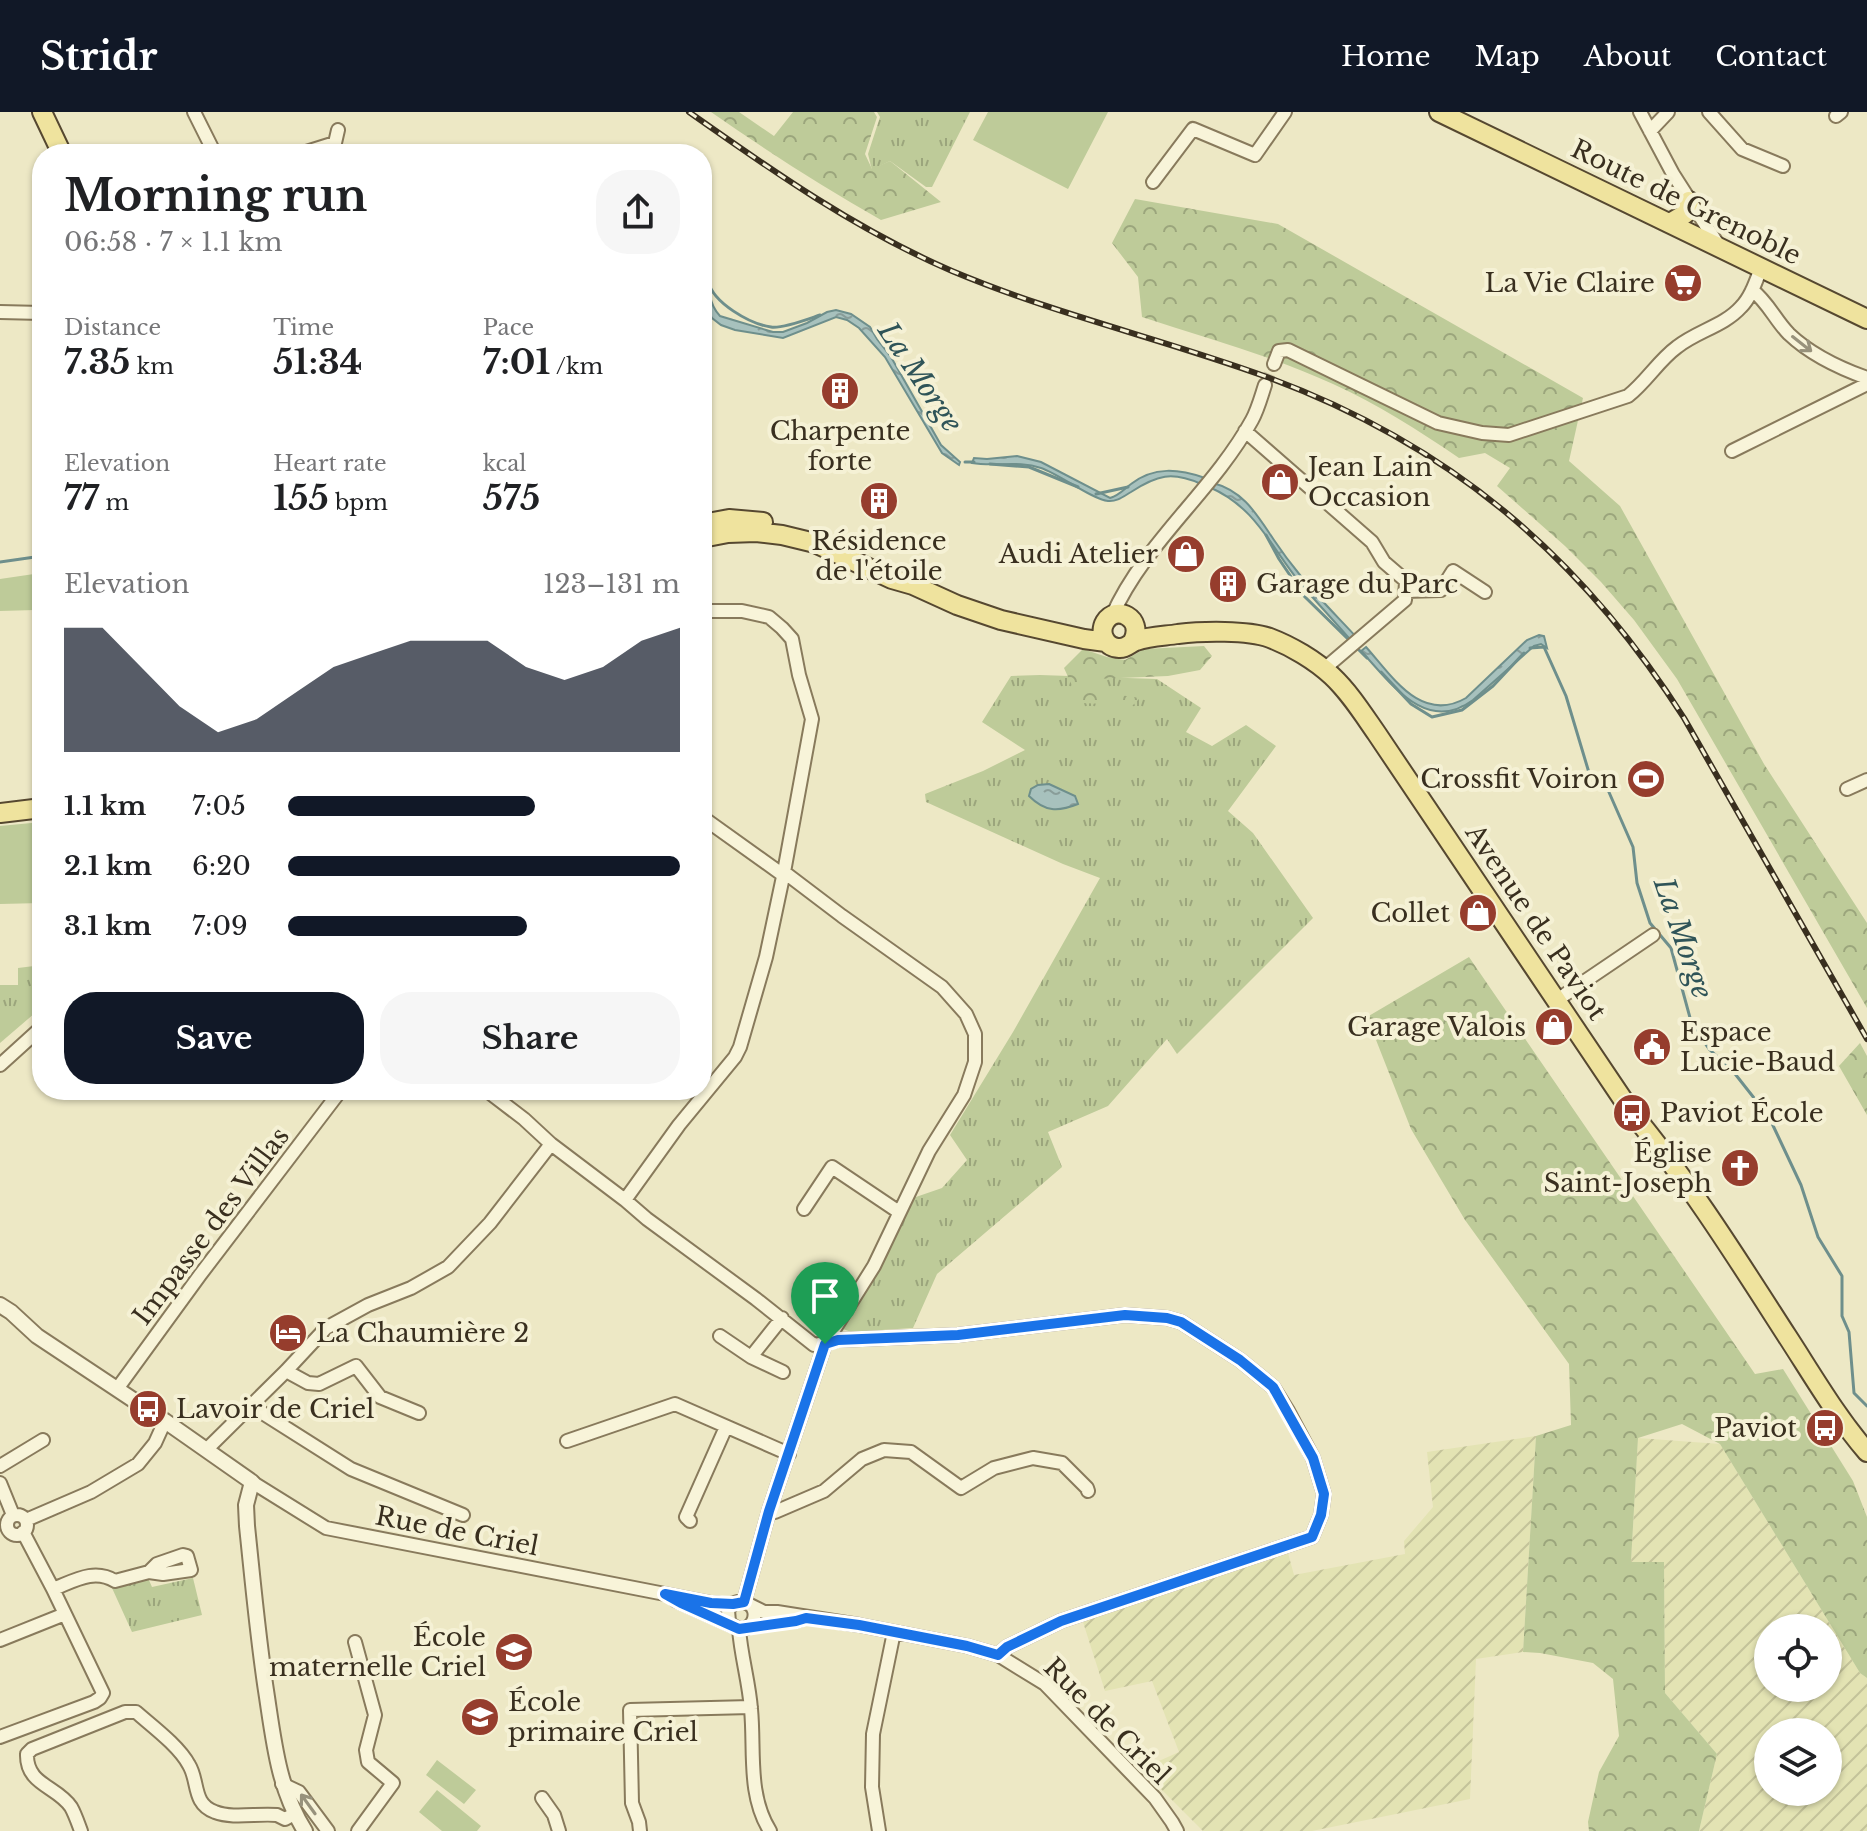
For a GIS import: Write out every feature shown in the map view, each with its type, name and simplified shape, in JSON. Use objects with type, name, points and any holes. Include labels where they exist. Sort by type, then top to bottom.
[{"type":"main road","points":[[42,112],[57,144]]},
{"type":"main road","points":[[53,112],[67,144]]},
{"type":"main road","name":"Route de Grenoble","points":[[1439,112],[1867,319]]},
{"type":"main road","points":[[1670,223],[1685,214],[1691,203]]},
{"type":"main road","points":[[1690,232],[1691,203]]},
{"type":"main road","points":[[712,522],[729,519],[785,524],[818,534],[888,566],[913,585]]},
{"type":"main road","points":[[712,536],[756,532],[815,543],[957,605],[1001,620],[1106,642],[1113,647],[1122,648],[1123,624]]},
{"type":"main road","points":[[1058,632],[1123,624]]},
{"type":"main road","points":[[1106,642],[1102,632],[1123,624]]},
{"type":"main road","name":"Avenue de Paviot","points":[[1123,624],[1183,634],[1206,632],[1268,638],[1324,669],[1351,697],[1632,1113],[1667,1155],[1828,1402],[1866,1451]]},
{"type":"main road","points":[[0,813],[32,809]]},
{"type":"main road","points":[[0,823],[32,819]]},
{"type":"street","points":[[194,112],[210,144]]},
{"type":"street","points":[[1153,182],[1193,129],[1255,155],[1285,112]]},
{"type":"street","points":[[1640,112],[1719,246]]},
{"type":"street","points":[[1650,131],[1668,112]]},
{"type":"street","points":[[1709,112],[1742,149],[1783,166]]},
{"type":"street","points":[[332,144],[335,143],[338,130]]},
{"type":"street","points":[[1274,364],[1279,351],[1288,350],[1438,423],[1482,433],[1509,435],[1628,396],[1676,347],[1742,307],[1761,268]]},
{"type":"street","points":[[1752,290],[1762,298],[1788,333],[1809,350],[1838,368],[1867,378]]},
{"type":"street","points":[[0,312],[32,313]]},
{"type":"street","points":[[1732,451],[1867,384]]},
{"type":"street","points":[[1123,624],[1123,594],[1129,581],[1208,483],[1245,431],[1265,385]]},
{"type":"street","points":[[1245,431],[1372,542],[1384,562],[1406,581],[1405,600],[1324,669]]},
{"type":"street","points":[[1405,591],[1441,590],[1453,571],[1485,592]]},
{"type":"street","points":[[712,611],[742,611],[769,617],[782,628],[792,639],[812,719],[766,957],[740,1047],[712,1085]]},
{"type":"street","points":[[1847,789],[1867,780]]},
{"type":"street","points":[[712,824],[942,987],[966,1014],[975,1034],[975,1062],[964,1095],[929,1151],[874,1266],[825,1344],[769,1511],[742,1604],[727,1614],[740,1627],[740,1645],[751,1707],[753,1774],[758,1801],[770,1831]]},
{"type":"street","points":[[1557,1000],[1653,935]]},
{"type":"street","points":[[0,1065],[32,1036]]},
{"type":"street","name":"Impasse des Villas","points":[[117,1389],[333,1100]]},
{"type":"street","points":[[499,1100],[647,1219],[814,1345],[838,1340],[958,1335],[1125,1315],[1167,1318],[1181,1322],[1240,1360],[1273,1387],[1313,1458],[1324,1494],[1321,1515],[1312,1537],[1061,1621],[1007,1647],[998,1655]]},
{"type":"street","points":[[625,1200],[700,1100]]},
{"type":"street","points":[[206,1450],[326,1328],[448,1267],[490,1223],[551,1144]]},
{"type":"street","points":[[804,1209],[832,1167],[899,1212]]},
{"type":"street","points":[[0,1305],[37,1336],[252,1482],[246,1505],[247,1526],[274,1748],[282,1784],[294,1814],[305,1831]]},
{"type":"street","points":[[751,1357],[782,1318]]},
{"type":"street","points":[[720,1336],[751,1357],[783,1372]]},
{"type":"street","points":[[286,1371],[308,1383],[319,1384],[356,1366],[380,1397],[419,1413]]},
{"type":"street","points":[[567,1441],[675,1404],[789,1454]]},
{"type":"street","points":[[250,1405],[351,1469],[463,1515]]},
{"type":"street","points":[[24,1526],[138,1464],[155,1443],[165,1421]]},
{"type":"street","points":[[690,1521],[686,1517],[726,1427]]},
{"type":"street","points":[[0,1466],[43,1440]]},
{"type":"street","points":[[769,1511],[775,1512],[824,1491],[862,1459],[884,1450],[911,1452],[961,1488],[994,1468],[1033,1458],[1062,1463],[1088,1491]]},
{"type":"street","name":"Rue de Criel","points":[[252,1482],[326,1528],[711,1603],[742,1604],[764,1612],[894,1632],[998,1655],[1045,1684],[1155,1798],[1177,1831]]},
{"type":"street","points":[[0,1483],[7,1523],[19,1515],[36,1557],[103,1693],[94,1702],[0,1737]]},
{"type":"street","points":[[53,1589],[89,1574],[107,1576],[115,1581],[149,1572]]},
{"type":"street","name":"Rue de Criel","points":[[665,1594],[740,1627],[806,1618]]},
{"type":"street","points":[[740,1627],[755,1616],[742,1604]]},
{"type":"street","points":[[0,1640],[65,1614]]},
{"type":"street","points":[[879,1831],[872,1787],[873,1734],[894,1632]]},
{"type":"street","points":[[355,1642],[375,1715],[366,1750],[368,1762],[393,1783],[358,1831]]},
{"type":"street","points":[[640,1831],[632,1803],[630,1710],[751,1707]]},
{"type":"street","points":[[81,1831],[71,1806],[30,1773],[27,1754],[32,1749],[125,1712],[136,1712],[182,1755],[194,1774],[199,1799],[206,1807],[216,1812],[277,1815],[285,1819],[294,1814]]},
{"type":"street","points":[[282,1784],[299,1792],[328,1831]]},
{"type":"street","points":[[542,1798],[554,1815],[559,1831]]},
{"type":"green space","points":[[711,112],[739,112],[774,136],[793,112],[874,112],[877,117],[865,154],[872,169],[890,161],[941,202],[881,220]]},
{"type":"green space","points":[[877,112],[970,112],[932,187],[926,187],[890,161],[872,170],[868,154],[880,117]]},
{"type":"green space","points":[[988,112],[1108,112],[1068,189],[973,140]]},
{"type":"green space","points":[[1135,199],[1278,224],[1583,398],[1569,461],[1620,506],[1764,764],[1867,923],[1867,1008],[1677,679],[1634,620],[1601,582],[1497,486],[1510,468],[1485,453],[1459,458],[1381,409],[1310,374],[1142,317],[1138,277],[1112,243]]},
{"type":"green space","points":[[32,574],[32,610],[0,611],[0,579]]},
{"type":"green space","points":[[1204,646],[1212,656],[1200,670],[1168,676],[1096,679],[1099,692],[1140,698],[1133,705],[1080,703],[1064,668],[1083,649],[1125,660],[1144,649]]},
{"type":"green space","points":[[1011,676],[1157,679],[1201,708],[1186,732],[1212,746],[1246,725],[1276,746],[1228,811],[1253,833],[1313,918],[1177,1054],[1167,1039],[1108,1106],[1048,1132],[1062,1167],[937,1274],[913,1328],[851,1332],[843,1329],[913,1198],[942,1188],[967,1160],[950,1135],[1013,1032],[1100,878],[926,802],[925,794],[1025,750],[982,722]]},
{"type":"green space","points":[[32,823],[32,903],[0,904],[0,826]]},
{"type":"green space","points":[[1469,957],[1755,1374],[1783,1369],[1853,1481],[1867,1517],[1867,1678],[1860,1673],[1842,1644],[1842,1614],[1824,1614],[1720,1444],[1682,1424],[1638,1438],[1631,1562],[1664,1562],[1665,1693],[1717,1754],[1699,1831],[1589,1831],[1588,1822],[1599,1772],[1619,1736],[1613,1679],[1593,1663],[1523,1652],[1536,1436],[1571,1425],[1569,1364],[1465,1220],[1411,1129],[1367,1017]]},
{"type":"green space","points":[[32,966],[32,1016],[0,1043],[0,985],[18,985],[18,968]]},
{"type":"green space","points":[[1860,1043],[1867,1056],[1867,1115],[1839,1066]]},
{"type":"green space","points":[[1536,1436],[1523,1652],[1476,1659],[1470,1799],[1312,1831],[1203,1831],[1141,1769],[1179,1752],[1152,1681],[1105,1691],[1082,1619],[1288,1553],[1294,1575],[1405,1554],[1404,1541],[1433,1507],[1427,1452]]},
{"type":"green space","points":[[1638,1438],[1720,1444],[1824,1614],[1754,1614],[1754,1702],[1842,1702],[1842,1644],[1860,1673],[1867,1678],[1867,1831],[1699,1831],[1717,1754],[1665,1693],[1664,1562],[1631,1563]]},
{"type":"green space","points":[[148,1578],[152,1587],[193,1578],[202,1615],[132,1632],[112,1588]]},
{"type":"green space","points":[[437,1760],[476,1790],[464,1804],[426,1775]]},
{"type":"green space","points":[[437,1790],[481,1826],[477,1831],[442,1831],[419,1812]]},
{"type":"water","points":[[712,302],[720,316],[773,332],[783,332],[827,312],[836,310],[851,314],[870,327],[891,357],[941,445],[960,462],[959,465],[942,453],[885,357],[859,328],[847,320],[836,317],[783,338],[721,325],[712,318]]},
{"type":"water","points":[[1017,456],[1041,462],[1110,498],[1140,478],[1158,472],[1176,471],[1205,478],[1201,484],[1181,477],[1165,477],[1108,501],[1041,468],[1024,464],[972,463],[974,458]]},
{"type":"water","points":[[1213,483],[1233,492],[1249,505],[1307,583],[1359,640],[1354,644],[1301,584],[1251,516],[1225,495],[1209,487]]},
{"type":"water","points":[[1544,636],[1547,648],[1541,644],[1534,646],[1473,700],[1456,709],[1440,712],[1411,701],[1361,651],[1366,647],[1397,683],[1421,701],[1435,705],[1450,704],[1466,698],[1527,640]]},
{"type":"water","points":[[1049,784],[1075,796],[1078,804],[1052,809],[1029,796],[1031,789]]},
{"type":"waterway","name":"La Morge","points":[[712,290],[743,317],[762,325],[782,327],[820,315]]},
{"type":"waterway","name":"La Morge","points":[[965,462],[974,462]]},
{"type":"waterway","name":"La Morge","points":[[990,464],[1029,467],[1078,487]]},
{"type":"waterway","name":"La Morge","points":[[1096,494],[1128,487]]},
{"type":"waterway","name":"La Morge","points":[[1266,535],[1304,596],[1350,641]]},
{"type":"waterway","name":"La Morge","points":[[0,562],[32,557]]},
{"type":"waterway","name":"La Morge","points":[[1355,646],[1367,658]]},
{"type":"waterway","name":"La Morge","points":[[1530,648],[1544,647],[1566,696],[1590,776],[1608,790],[1633,847],[1637,883],[1650,923],[1671,948],[1692,1025],[1769,1117],[1801,1185],[1818,1237],[1842,1276],[1842,1316],[1849,1332],[1854,1393],[1867,1406]]},
{"type":"waterway","name":"La Morge","points":[[1381,672],[1411,704],[1432,717],[1462,710],[1493,686],[1524,653]]},
{"type":"tunnel","points":[[1265,385],[1274,364]]},
{"type":"railway","points":[[689,112],[817,199],[917,255],[991,286],[1228,363],[1333,404],[1452,471],[1505,512],[1554,556],[1601,605],[1644,659],[1684,718],[1867,1039]]},
{"type":"place","name":"La Vie Claire","points":[[1683,283]]},
{"type":"place","name":"Charpente forte","points":[[840,391]]},
{"type":"place","name":"Jean Lain Occasion","points":[[1280,482]]},
{"type":"place","name":"Résidence de l'étoile","points":[[879,501]]},
{"type":"place","name":"Audi Atelier","points":[[1186,554]]},
{"type":"place","name":"Garage du Parc","points":[[1228,584]]},
{"type":"place","name":"Crossfit Voiron","points":[[1646,779]]},
{"type":"place","name":"Collet","points":[[1478,913]]},
{"type":"place","name":"Garage Valois","points":[[1554,1027]]},
{"type":"place","name":"Espace Lucie-Baud","points":[[1652,1047]]},
{"type":"place","name":"Paviot École","points":[[1632,1113]]},
{"type":"place","name":"Église Saint-Joseph","points":[[1740,1168]]},
{"type":"place","name":"La Chaumière 2","points":[[288,1333]]},
{"type":"place","name":"Lavoir de Criel","points":[[148,1409]]},
{"type":"place","name":"Paviot","points":[[1825,1428]]},
{"type":"place","name":"École maternelle Criel","points":[[514,1652]]},
{"type":"place","name":"École primaire Criel","points":[[480,1717]]},
{"type":"route","points":[[1125,1315],[1181,1322],[1240,1360],[1273,1387],[1313,1458],[1324,1494],[1321,1515],[1312,1537],[1061,1621],[1007,1647],[998,1655],[859,1625],[806,1618],[735,1628],[665,1594],[711,1603],[744,1602],[769,1511],[825,1344],[838,1340],[958,1335],[1125,1315]]}]
